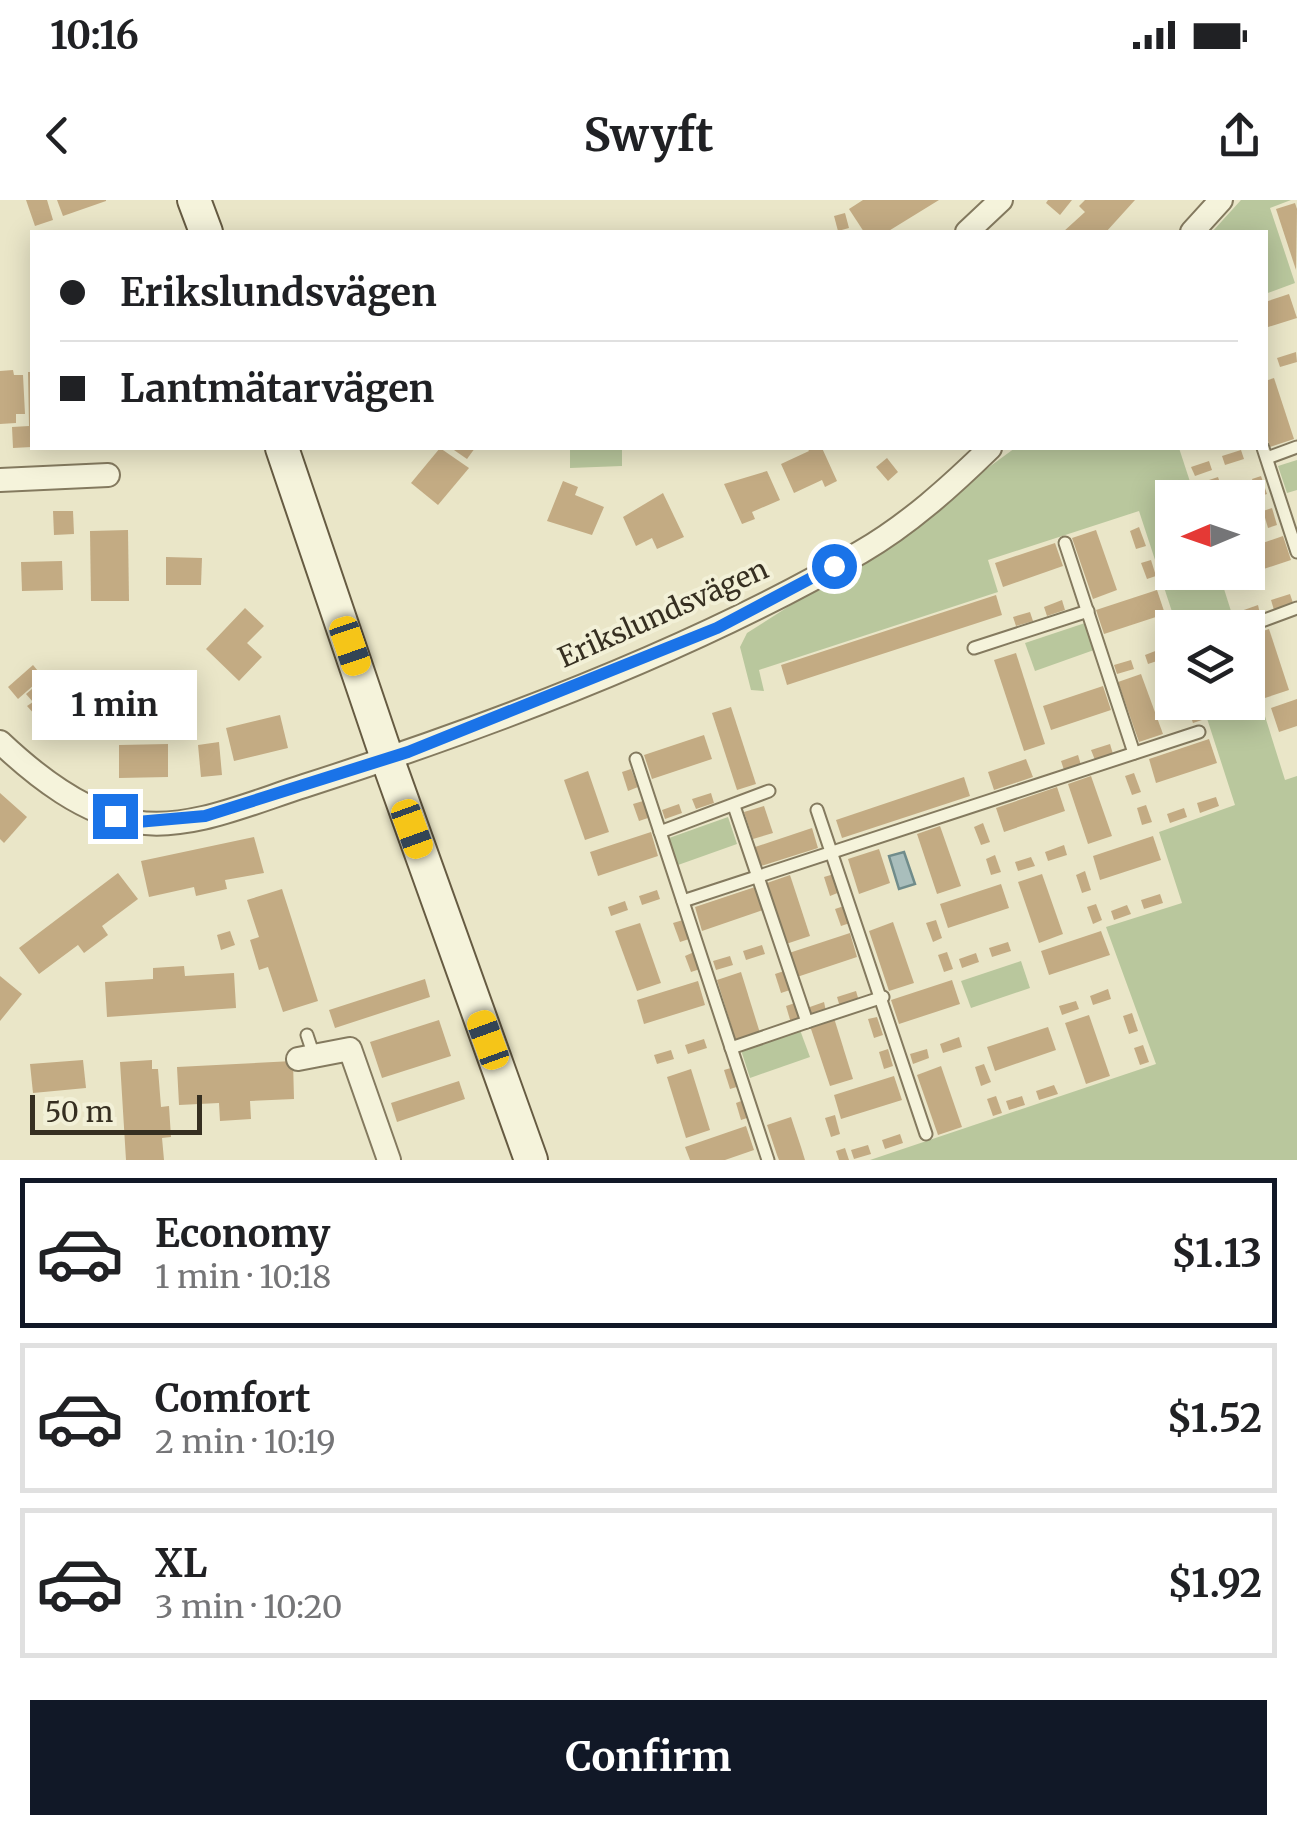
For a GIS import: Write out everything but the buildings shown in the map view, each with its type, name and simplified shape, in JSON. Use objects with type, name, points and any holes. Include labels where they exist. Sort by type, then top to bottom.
[{"type":"main road","points":[[194,200],[205,230]]},
{"type":"main road","points":[[283,450],[530,1160]]},
{"type":"street","points":[[969,230],[1001,200]]},
{"type":"street","points":[[1194,230],[1221,200]]},
{"type":"street","name":"Erikslundsvägen","points":[[0,742],[26,767],[93,810],[137,822],[205,816],[387,758],[717,628],[864,551],[934,500],[977,452]]},
{"type":"street","points":[[0,480],[108,475]]},
{"type":"street","points":[[306,1050],[350,1050],[389,1160]]},
{"type":"lane","points":[[1297,447],[1265,453],[1297,552]]},
{"type":"lane","points":[[1065,543],[1134,753]]},
{"type":"lane","points":[[1265,620],[1297,608]]},
{"type":"lane","points":[[974,648],[1088,612]]},
{"type":"lane","points":[[683,901],[1199,732]]},
{"type":"lane","points":[[636,759],[768,1160]]},
{"type":"lane","points":[[660,832],[769,791]]},
{"type":"lane","points":[[734,806],[807,1022]]},
{"type":"lane","points":[[818,810],[926,1134]]},
{"type":"lane","points":[[731,1048],[883,997]]},
{"type":"green space","points":[[1241,200],[1291,200],[1270,208],[1295,283],[1268,293],[1268,230],[1214,230]]},
{"type":"green space","points":[[570,450],[622,450],[622,466],[570,468]]},
{"type":"green space","points":[[1012,450],[1180,450],[1189,480],[1155,480],[1155,560],[1139,511],[988,560],[998,592],[759,670],[764,691],[751,690],[740,647],[747,633],[869,555]]},
{"type":"green space","points":[[1297,460],[1297,490],[1287,493],[1278,466]]},
{"type":"green space","points":[[1165,590],[1224,590],[1231,610],[1171,610]]},
{"type":"green space","points":[[1085,623],[1094,650],[1035,671],[1025,643]]},
{"type":"green space","points":[[1265,716],[1285,780],[1297,776],[1297,1160],[870,1160],[1156,1064],[1106,927],[1182,903],[1159,832],[1235,805],[1208,720],[1265,720]]},
{"type":"green space","points":[[728,817],[737,844],[678,865],[669,838]]},
{"type":"green space","points":[[1021,961],[1030,988],[971,1008],[961,981]]},
{"type":"green space","points":[[800,1030],[810,1057],[750,1078],[741,1050]]},
{"type":"shaded area","points":[[904,852],[915,884],[899,889],[889,856]]},
{"type":"route","points":[[115,816],[137,822],[205,816],[408,752],[717,628],[834,566]]}]
